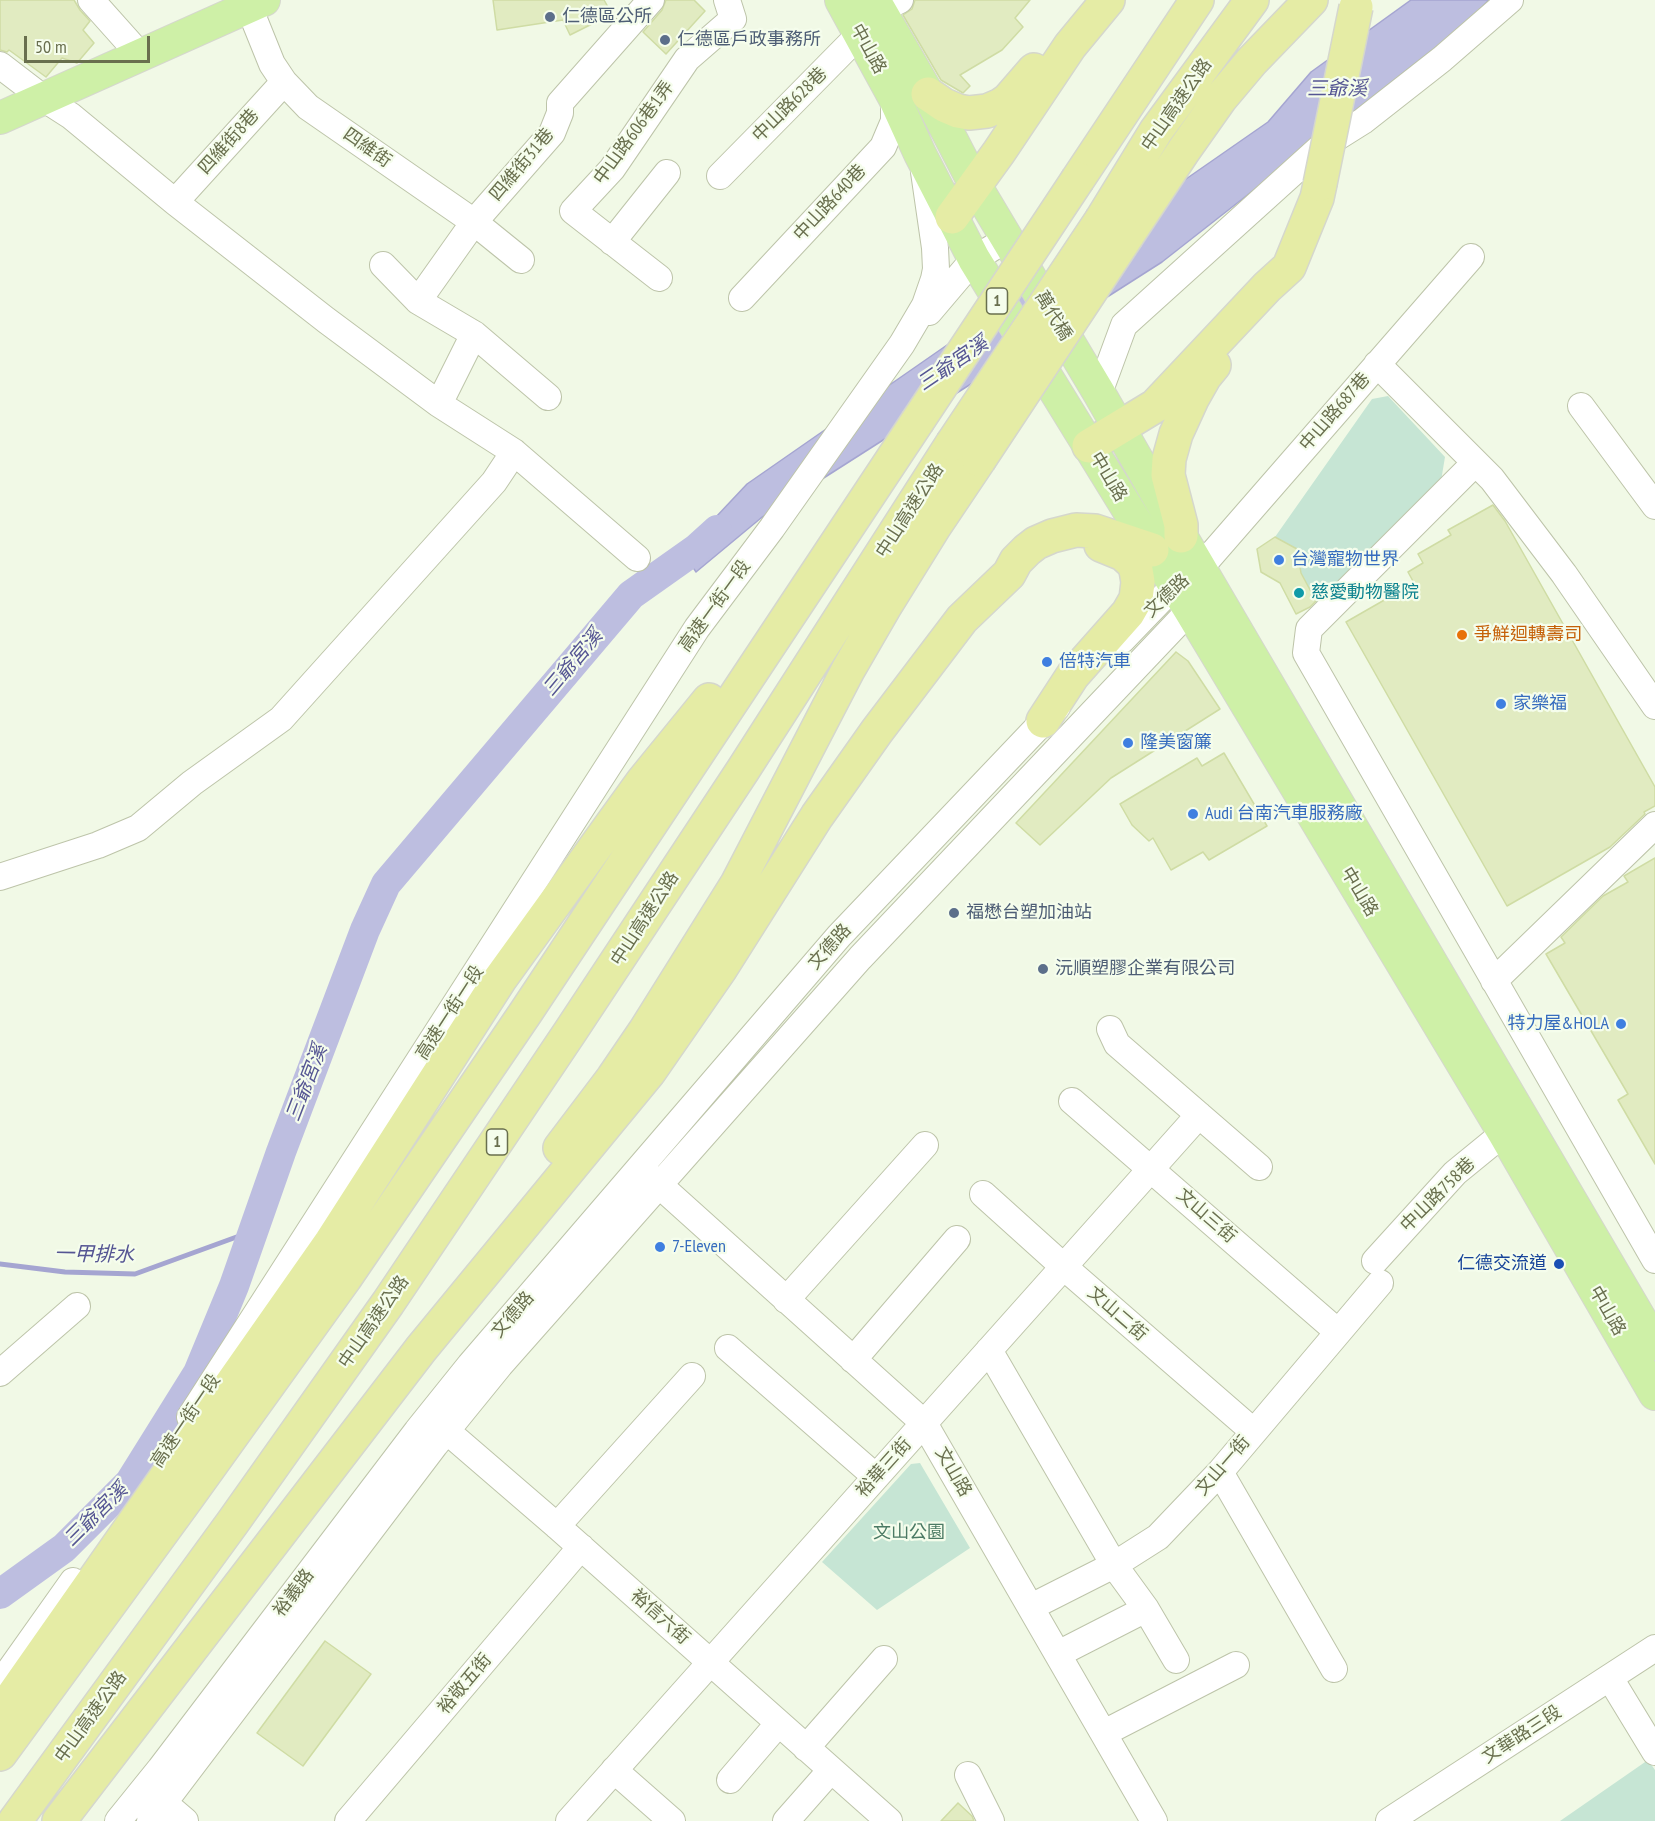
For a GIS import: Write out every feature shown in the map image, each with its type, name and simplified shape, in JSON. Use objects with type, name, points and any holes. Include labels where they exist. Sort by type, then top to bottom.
[{"type":"highway","points":[[952,217],[1070,46],[1108,0]]},
{"type":"highway","name":"1","points":[[0,1754],[345,1278],[526,1012],[1197,0]]},
{"type":"highway","name":"中山高速公路","points":[[15,1821],[226,1532],[388,1303],[743,770],[966,452],[1156,131],[1252,0]]},
{"type":"highway","points":[[421,1349],[500,1229],[613,1078],[737,884],[837,691],[885,606],[934,527],[966,452],[1220,99],[1290,20],[1311,0]]},
{"type":"highway","points":[[1181,536],[1181,525],[1170,487],[1167,466],[1176,434],[1205,376],[1259,310],[1289,267],[1317,198],[1357,4]]},
{"type":"highway","points":[[928,94],[958,111],[969,113],[987,111],[1008,100],[1039,64],[1070,46]]},
{"type":"highway","points":[[1089,446],[1155,406],[1267,287],[1289,267]]},
{"type":"highway","points":[[59,1821],[421,1349],[649,1072],[711,985],[817,816],[877,731],[962,620],[1009,574],[1016,561],[1036,543],[1058,534],[1076,530],[1107,533],[1152,550]]},
{"type":"highway","points":[[0,1714],[331,1242],[507,969],[643,781],[846,531]]},
{"type":"highway","points":[[1009,574],[1023,568],[1050,548],[1076,543],[1092,543],[1108,547],[1129,558],[1136,570],[1138,591],[1133,605],[1073,675],[1043,722]]},
{"type":"main road","name":"中山路","points":[[841,0],[894,97],[920,154],[974,258]]},
{"type":"main road","name":"中山路","points":[[885,3],[975,185],[1011,246]]},
{"type":"main road","points":[[0,118],[256,4]]},
{"type":"main road","name":"萬代橋","points":[[1011,246],[1099,393]]},
{"type":"main road","name":"萬代橋","points":[[974,258],[1058,394]]},
{"type":"main road","name":"中山路","points":[[1099,393],[1655,1344]]},
{"type":"main road","name":"中山路","points":[[1058,394],[1504,1133],[1655,1394]]},
{"type":"street","points":[[91,0],[141,56]]},
{"type":"street","name":"四維街31巷","points":[[418,301],[474,222],[552,133],[560,113],[560,104],[651,0]]},
{"type":"street","name":"中山路606巷1弄","points":[[659,278],[573,211],[612,169],[687,59],[733,19],[727,0]]},
{"type":"street","points":[[1099,393],[1124,325],[1320,148],[1363,121],[1442,60],[1510,0]]},
{"type":"street","name":"四維街","points":[[256,4],[272,64],[284,82],[308,107],[474,222],[521,260]]},
{"type":"street","name":"中山路628巷","points":[[720,176],[860,34]]},
{"type":"street","points":[[0,65],[71,116],[175,202],[326,320],[440,404],[514,452],[637,558]]},
{"type":"street","name":"四維街8巷","points":[[175,202],[284,82]]},
{"type":"street","name":"中山路640巷","points":[[742,298],[883,147],[894,121],[894,97]]},
{"type":"street","name":"高速一街一段","points":[[902,344],[925,305],[936,269],[935,248],[920,154]]},
{"type":"street","points":[[612,242],[667,172]]},
{"type":"street","name":"高速一街一段","points":[[0,1683],[177,1437],[697,628],[772,528],[902,344],[974,258],[1011,246]]},
{"type":"street","name":"中山路687巷","points":[[1200,568],[1471,257]]},
{"type":"street","points":[[383,265],[418,301],[474,334],[549,397]]},
{"type":"street","points":[[440,404],[474,334]]},
{"type":"street","points":[[1377,364],[1492,479],[1564,574],[1655,706]]},
{"type":"street","points":[[1581,406],[1655,506]]},
{"type":"street","points":[[0,877],[98,845],[138,828],[192,783],[281,719],[494,482],[514,452]]},
{"type":"street","points":[[1475,463],[1310,629],[1306,653],[1655,1260]]},
{"type":"street","name":"文德路","points":[[470,1365],[860,958],[1182,598],[1200,568]]},
{"type":"street","name":"文德路","points":[[500,1365],[839,936],[1043,722],[1182,598]]},
{"type":"street","points":[[1494,981],[1655,825]]},
{"type":"street","points":[[1110,1029],[1117,1044],[1259,1167]]},
{"type":"street","name":"文山三街","points":[[1072,1101],[1338,1332]]},
{"type":"street","name":"裕華三街","points":[[569,1821],[1199,1115]]},
{"type":"street","name":"中山路758巷","points":[[1377,1272],[1455,1173],[1504,1133]]},
{"type":"street","points":[[786,1300],[925,1145]]},
{"type":"street","name":"文山路","points":[[649,1176],[924,1423],[1154,1821]]},
{"type":"street","name":"文山二街","points":[[983,1194],[1253,1431]]},
{"type":"street","points":[[854,1360],[957,1239]]},
{"type":"street","name":"文山一街","points":[[1031,1607],[1114,1565],[1158,1537],[1220,1472],[1338,1332],[1377,1272]]},
{"type":"street","points":[[0,1373],[77,1306]]},
{"type":"street","points":[[728,1348],[876,1478]]},
{"type":"street","points":[[989,1350],[1114,1565],[1146,1609],[1176,1660]]},
{"type":"street","name":"裕義路","points":[[118,1821],[153,1804],[438,1423],[470,1365]]},
{"type":"street","name":"裕義路","points":[[438,1423],[500,1365]]},
{"type":"street","points":[[557,1526],[692,1376]]},
{"type":"street","name":"裕信六街","points":[[438,1423],[581,1547],[884,1819]]},
{"type":"street","points":[[1220,1472],[1334,1669]]},
{"type":"street","name":"裕敬五街","points":[[348,1821],[581,1547]]},
{"type":"street","points":[[1058,1654],[1146,1609]]},
{"type":"street","name":"文華路三段","points":[[1389,1821],[1655,1648]]},
{"type":"street","points":[[806,1748],[884,1659]]},
{"type":"street","points":[[1104,1733],[1236,1665]]},
{"type":"street","points":[[1610,1678],[1655,1752]]},
{"type":"street","points":[[730,1780],[778,1724]]},
{"type":"street","points":[[614,1770],[672,1821]]},
{"type":"street","points":[[786,1821],[831,1770]]},
{"type":"street","points":[[968,1776],[991,1821]]},
{"type":"street","points":[[153,1804],[185,1821]]},
{"type":"green space","points":[[1388,396],[1445,457],[1441,481],[1317,603],[1301,573],[1297,549],[1275,537],[1372,399]]},
{"type":"green space","name":"文山公園","points":[[920,1463],[970,1548],[877,1610],[822,1562],[911,1464]]},
{"type":"green space","points":[[1648,1760],[1655,1770],[1655,1821],[1560,1821]]},
{"type":"water","name":"三爺溪","points":[[1411,0],[1489,0],[1463,26],[1162,262],[761,518],[696,572],[683,552],[747,484],[1268,122],[1311,72]]},
{"type":"building","points":[[0,0],[74,0],[90,21],[83,30],[94,43],[77,63],[62,58],[46,77],[9,50],[7,52],[0,50]]},
{"type":"building","name":"仁德區公所","points":[[493,0],[604,0],[612,14],[570,35],[563,20],[497,30]]},
{"type":"building","name":"仁德區戶政事務所","points":[[666,0],[694,0],[705,11],[666,54],[643,32],[662,10]]},
{"type":"building","points":[[915,0],[1030,0],[1015,18],[1023,27],[1002,50],[960,75],[970,86],[963,93],[941,80],[903,15],[912,9]]},
{"type":"building","name":"家樂福","points":[[1493,505],[1505,521],[1655,787],[1655,806],[1644,812],[1645,814],[1610,847],[1507,906],[1346,622],[1414,583],[1408,572],[1423,563],[1418,554],[1451,535],[1448,530]]},
{"type":"building","name":"台灣寵物世界","points":[[1275,537],[1297,549],[1301,573],[1316,601],[1296,614],[1280,583],[1261,572],[1257,549]]},
{"type":"building","name":"隆美窗簾","points":[[1176,652],[1188,661],[1220,709],[1111,778],[1040,845],[1016,823]]},
{"type":"building","name":"Audi 台南汽車服務廠","points":[[1224,753],[1267,826],[1209,860],[1203,852],[1171,870],[1153,838],[1149,841],[1132,825],[1120,804],[1197,758],[1202,766]]},
{"type":"building","name":"特力屋&HOLA","points":[[1655,858],[1655,1164],[1618,1100],[1628,1094],[1546,954],[1565,943],[1561,937],[1603,896],[1628,882],[1624,876]]},
{"type":"building","points":[[325,1641],[371,1674],[303,1766],[257,1733]]},
{"type":"building","points":[[958,1803],[972,1816],[974,1821],[941,1821]]},
{"type":"waterway","name":"三爺宮溪","points":[[0,1594],[64,1548],[130,1482],[198,1373],[234,1286],[281,1152],[365,930],[386,884],[631,595],[696,549],[717,530]]},
{"type":"waterway","name":"一甲排水","points":[[0,1264],[65,1272],[135,1274],[253,1231]]},
{"type":"place","name":"仁德區公所","points":[[550,17]]},
{"type":"place","name":"仁德區戶政事務所","points":[[665,40]]},
{"type":"place","name":"台灣寵物世界","points":[[1279,560]]},
{"type":"place","name":"慈愛動物醫院","points":[[1299,593]]},
{"type":"place","name":"爭鮮迴轉壽司","points":[[1462,635]]},
{"type":"place","name":"倍特汽車","points":[[1047,662]]},
{"type":"place","name":"家樂福","points":[[1501,704]]},
{"type":"place","name":"隆美窗簾","points":[[1128,743]]},
{"type":"place","name":"Audi 台南汽車服務廠","points":[[1193,814]]},
{"type":"place","name":"福懋台塑加油站","points":[[954,913]]},
{"type":"place","name":"沅順塑膠企業有限公司","points":[[1043,969]]},
{"type":"place","name":"特力屋&HOLA","points":[[1621,1024]]},
{"type":"place","name":"7-Eleven","points":[[660,1247]]},
{"type":"place","name":"仁德交流道","points":[[1559,1264]]}]
